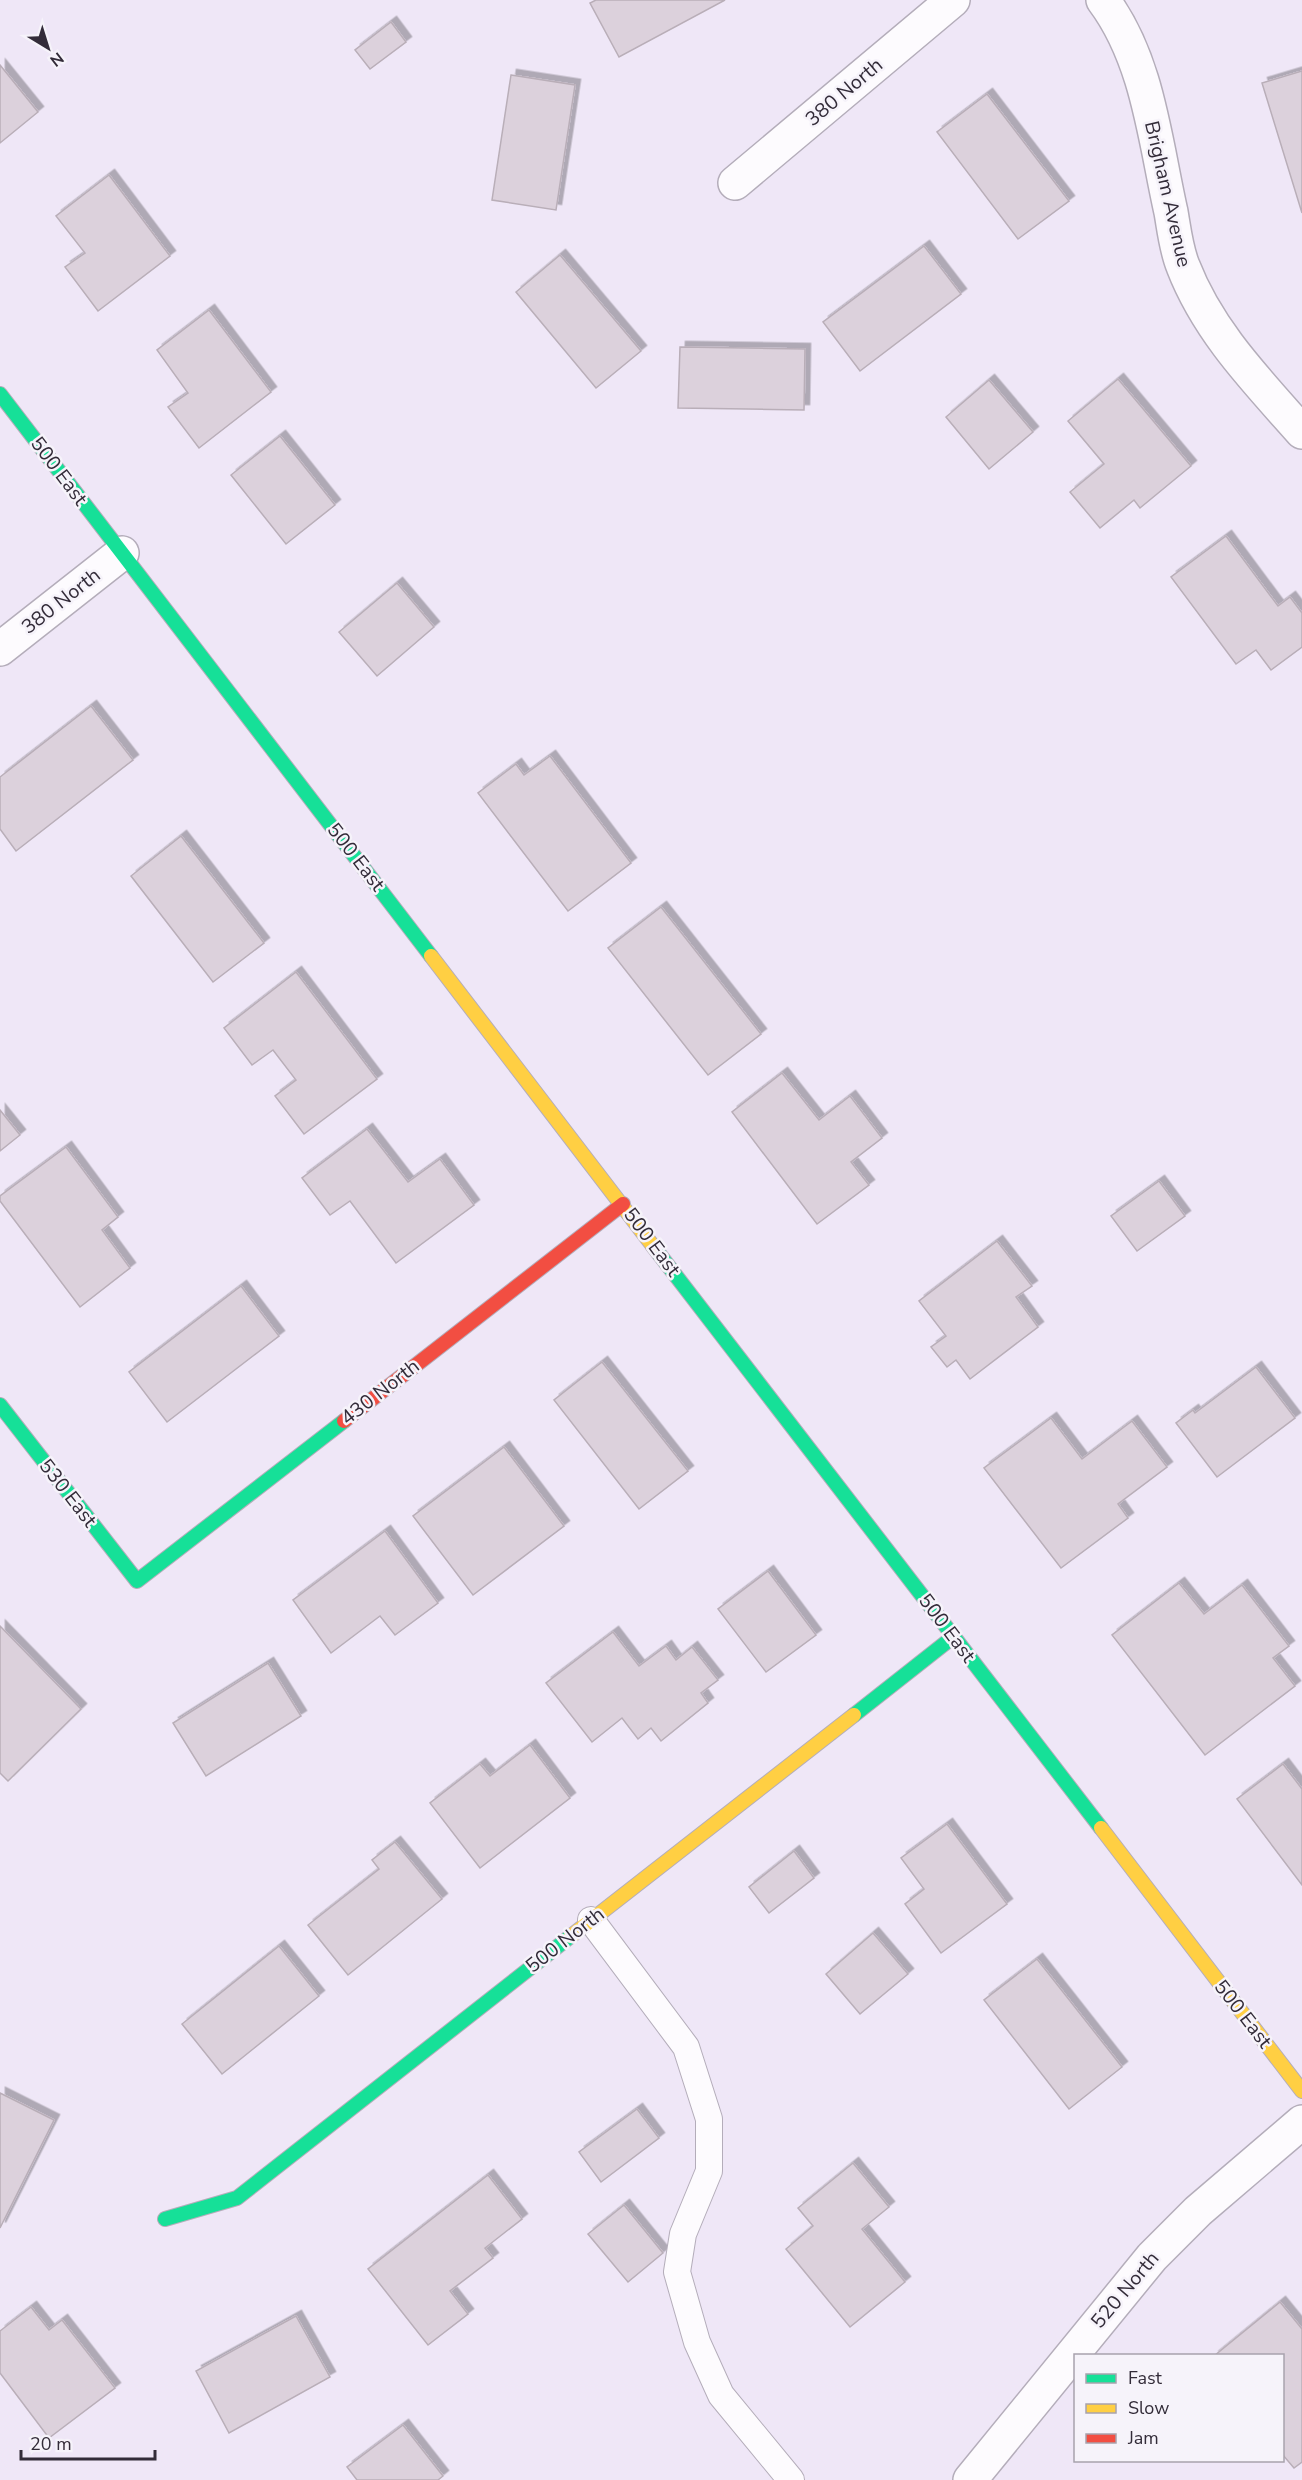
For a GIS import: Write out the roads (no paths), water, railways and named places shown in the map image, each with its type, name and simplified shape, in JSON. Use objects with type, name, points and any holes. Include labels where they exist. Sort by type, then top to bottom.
[{"type":"street","name":"380 North","points":[[735,183],[953,0]]},
{"type":"street","name":"Brigham Avenue","points":[[1103,0],[1117,18],[1141,74],[1182,264],[1203,311],[1231,351],[1302,432]]},
{"type":"street","name":"500 East","points":[[0,394],[1302,2091]]},
{"type":"street","name":"380 North","points":[[0,649],[122,553]]},
{"type":"street","name":"430 North","points":[[137,1581],[623,1204]]},
{"type":"street","name":"530 East","points":[[0,1405],[137,1581]]},
{"type":"street","name":"500 North","points":[[165,2219],[237,2198],[953,1637]]},
{"type":"street","name":"520 North","points":[[970,2480],[1152,2257],[1198,2211],[1302,2122]]},
{"type":"lane","points":[[591,1920],[686,2047],[709,2119],[709,2171],[683,2234],[677,2272],[697,2342],[721,2395],[791,2480]]}]
